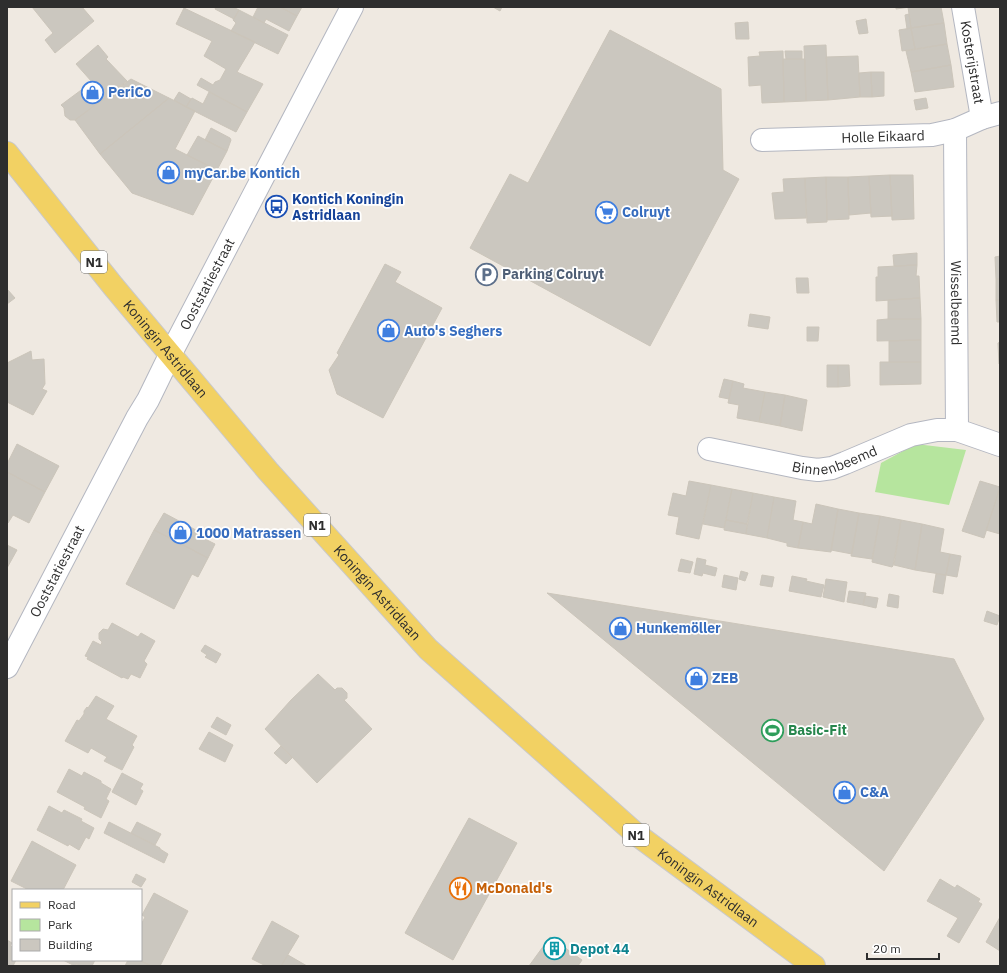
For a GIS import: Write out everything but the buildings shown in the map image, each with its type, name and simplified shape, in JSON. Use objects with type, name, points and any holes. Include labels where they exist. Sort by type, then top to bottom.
[{"type":"main road","name":"Koningin Astridlaan","points":[[7,153],[113,286],[268,471],[428,649],[636,834],[814,966]]},
{"type":"street","name":"Ooststatiestraat","points":[[7,667],[136,418],[148,400],[170,355],[352,7]]},
{"type":"street","name":"Kosterijstraat","points":[[963,7],[991,115]]},
{"type":"street","name":"Holle Eikaard","points":[[762,140],[932,135],[955,130],[991,115]]},
{"type":"street","name":"Wisselbeemd","points":[[955,130],[957,430]]},
{"type":"street","name":"Binnenbeemd","points":[[709,449],[818,470],[832,468],[911,435],[937,430],[957,430]]},
{"type":"street","points":[[957,430],[1000,445]]},
{"type":"green space","points":[[916,444],[966,450],[949,505],[875,492],[881,463]]},
{"type":"place","name":"PeriCo","points":[[92,92]]},
{"type":"place","name":"myCar.be Kontich","points":[[168,173]]},
{"type":"place","name":"Kontich Koningin Astridlaan","points":[[277,207]]},
{"type":"place","name":"Colruyt","points":[[606,212]]},
{"type":"place","name":"Parking Colruyt","points":[[486,274]]},
{"type":"place","name":"Auto's Seghers","points":[[389,331]]},
{"type":"place","name":"1000 Matrassen","points":[[181,533]]},
{"type":"place","name":"Hunkemöller","points":[[621,628]]},
{"type":"place","name":"ZEB","points":[[697,678]]},
{"type":"place","name":"Basic-Fit","points":[[772,730]]},
{"type":"place","name":"C&A","points":[[845,792]]},
{"type":"place","name":"McDonald's","points":[[461,888]]},
{"type":"place","name":"Depot 44","points":[[554,949]]}]
